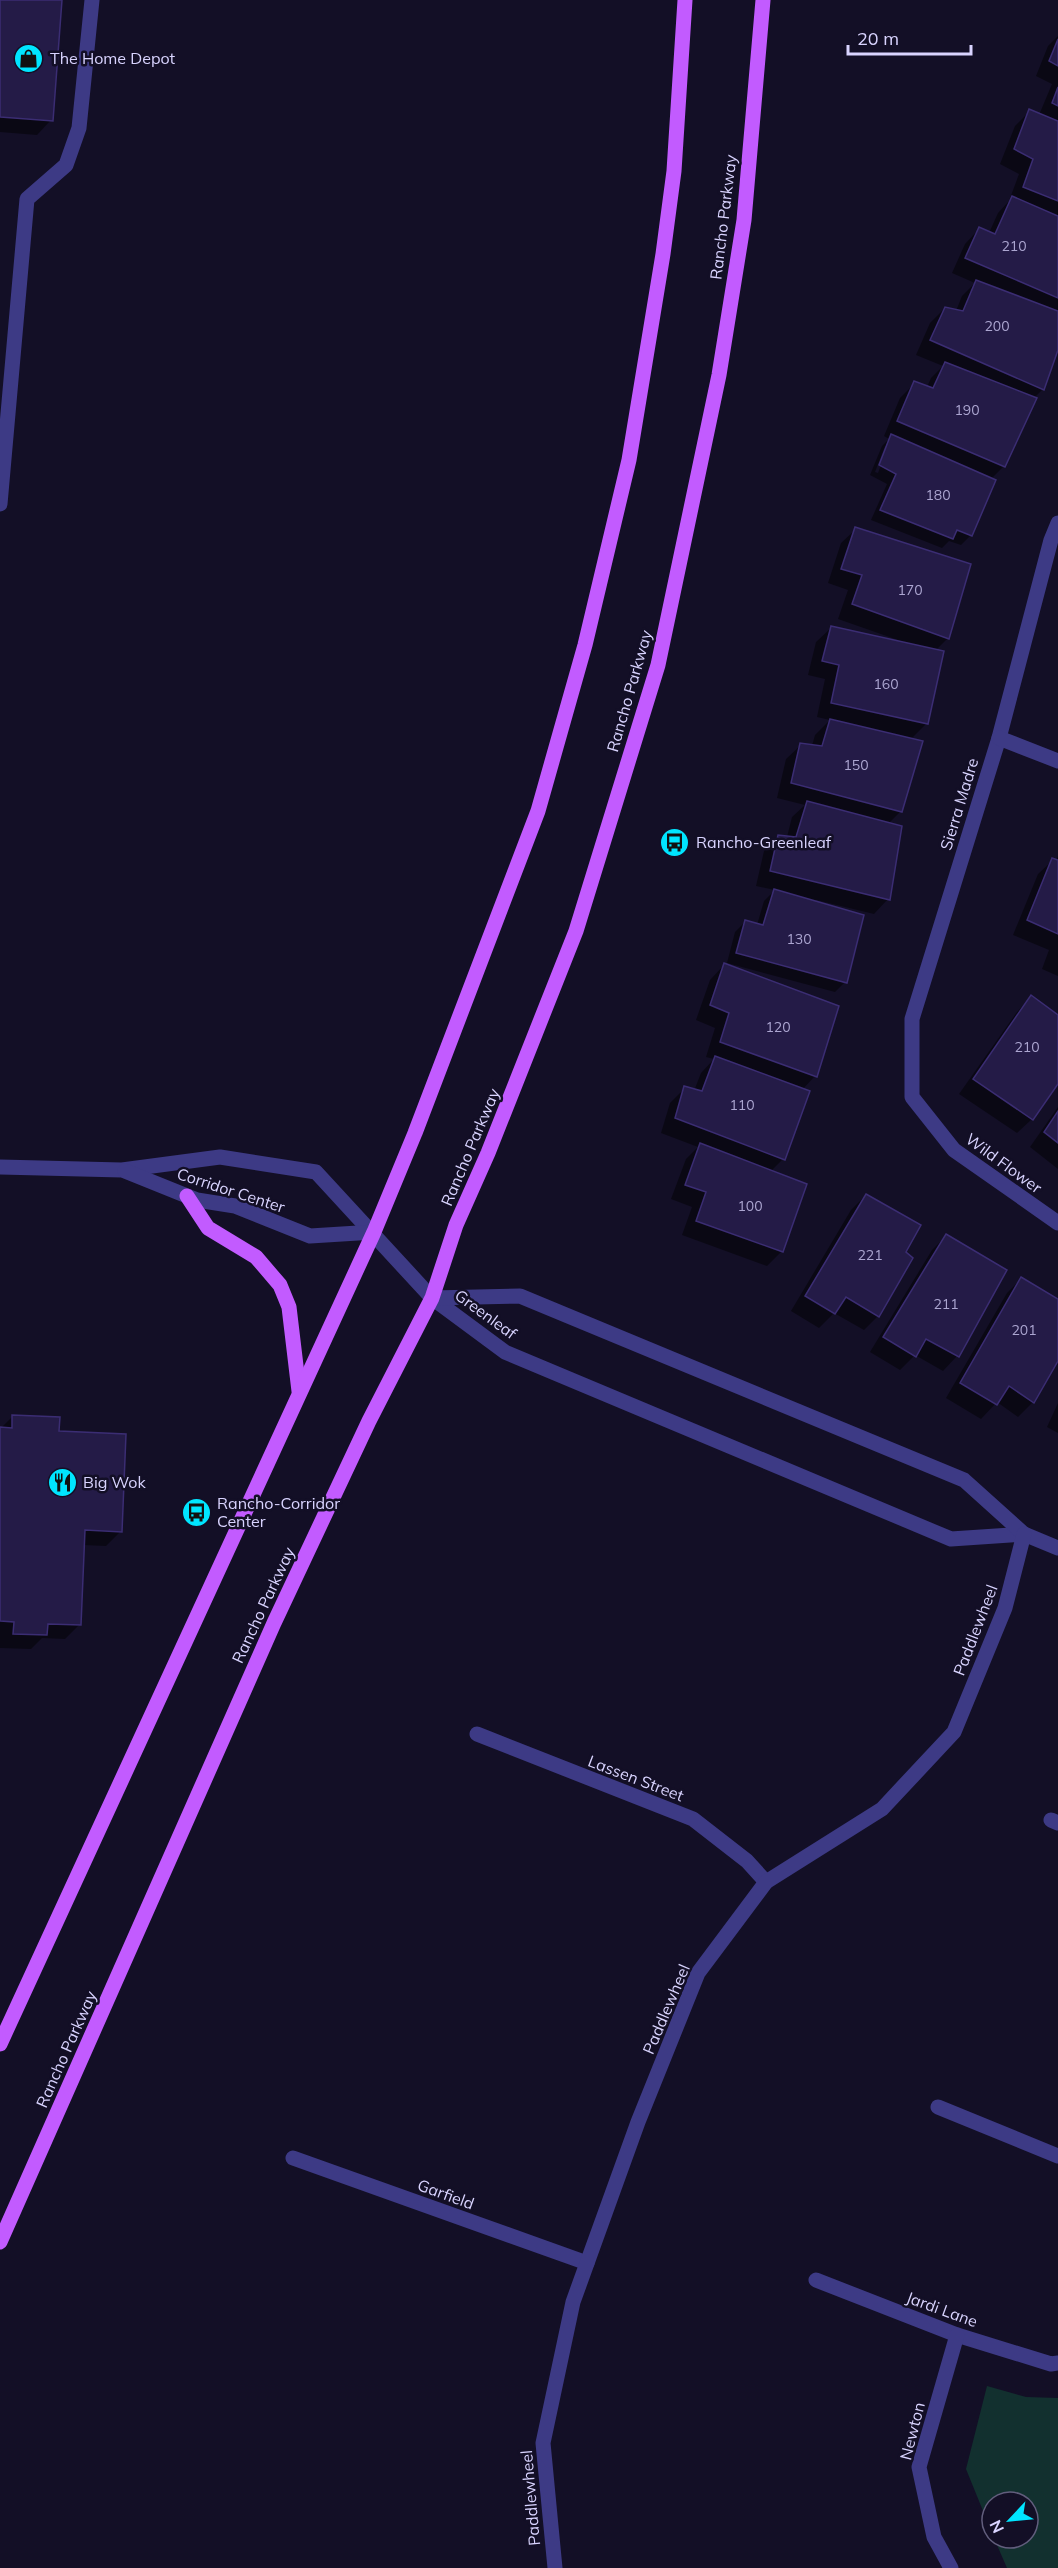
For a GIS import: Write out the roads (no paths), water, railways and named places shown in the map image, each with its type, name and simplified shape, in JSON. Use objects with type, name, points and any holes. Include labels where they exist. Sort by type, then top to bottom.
[{"type":"main road","points":[[0,2044],[374,1232],[415,1133],[538,811],[585,645],[630,460],[674,171],[685,0]]},
{"type":"main road","name":"Rancho Parkway","points":[[0,2242],[274,1623],[369,1420],[432,1298],[456,1225],[488,1154],[576,931],[658,665],[719,375],[744,220],[763,0]]},
{"type":"main road","points":[[186,1196],[208,1228],[256,1257],[280,1285],[289,1307],[299,1392]]},
{"type":"street","points":[[0,504],[27,199],[66,165],[79,128],[92,0]]},
{"type":"street","name":"Sierra Madre","points":[[912,1097],[912,1019],[999,738],[1051,540],[1058,523]]},
{"type":"street","points":[[999,738],[1058,761]]},
{"type":"street","name":"Wild Flower","points":[[912,1097],[954,1150],[1058,1223]]},
{"type":"street","name":"Corridor Center","points":[[0,1167],[122,1170],[220,1156],[316,1172],[374,1232]]},
{"type":"street","name":"Corridor Center","points":[[122,1170],[186,1196],[235,1206],[310,1236],[374,1232]]},
{"type":"street","points":[[374,1232],[432,1298]]},
{"type":"street","name":"Greenleaf","points":[[432,1298],[520,1296],[964,1480],[1024,1534],[1058,1548]]},
{"type":"street","name":"Greenleaf","points":[[432,1298],[505,1352],[951,1539],[1024,1534]]},
{"type":"street","name":"Paddlewheel","points":[[555,2568],[543,2443],[573,2302],[638,2122],[698,1973],[766,1882],[882,1809],[954,1732],[1005,1608],[1024,1534]]},
{"type":"street","name":"Lassen Street","points":[[477,1734],[693,1819],[747,1861],[766,1882]]},
{"type":"street","points":[[938,2107],[1058,2156]]},
{"type":"street","name":"Garfield","points":[[293,2158],[587,2263]]},
{"type":"street","name":"Jardi Lane","points":[[816,2280],[957,2335],[1051,2364],[1058,2362]]},
{"type":"street","name":"Newton","points":[[951,2568],[934,2537],[919,2467],[957,2335]]},
{"type":"place","name":"The Home Depot","points":[[29,58]]},
{"type":"place","name":"Rancho-Greenleaf","points":[[675,842]]},
{"type":"place","name":"Big Wok","points":[[62,1482]]},
{"type":"place","name":"Rancho-Corridor Center","points":[[196,1512]]}]
